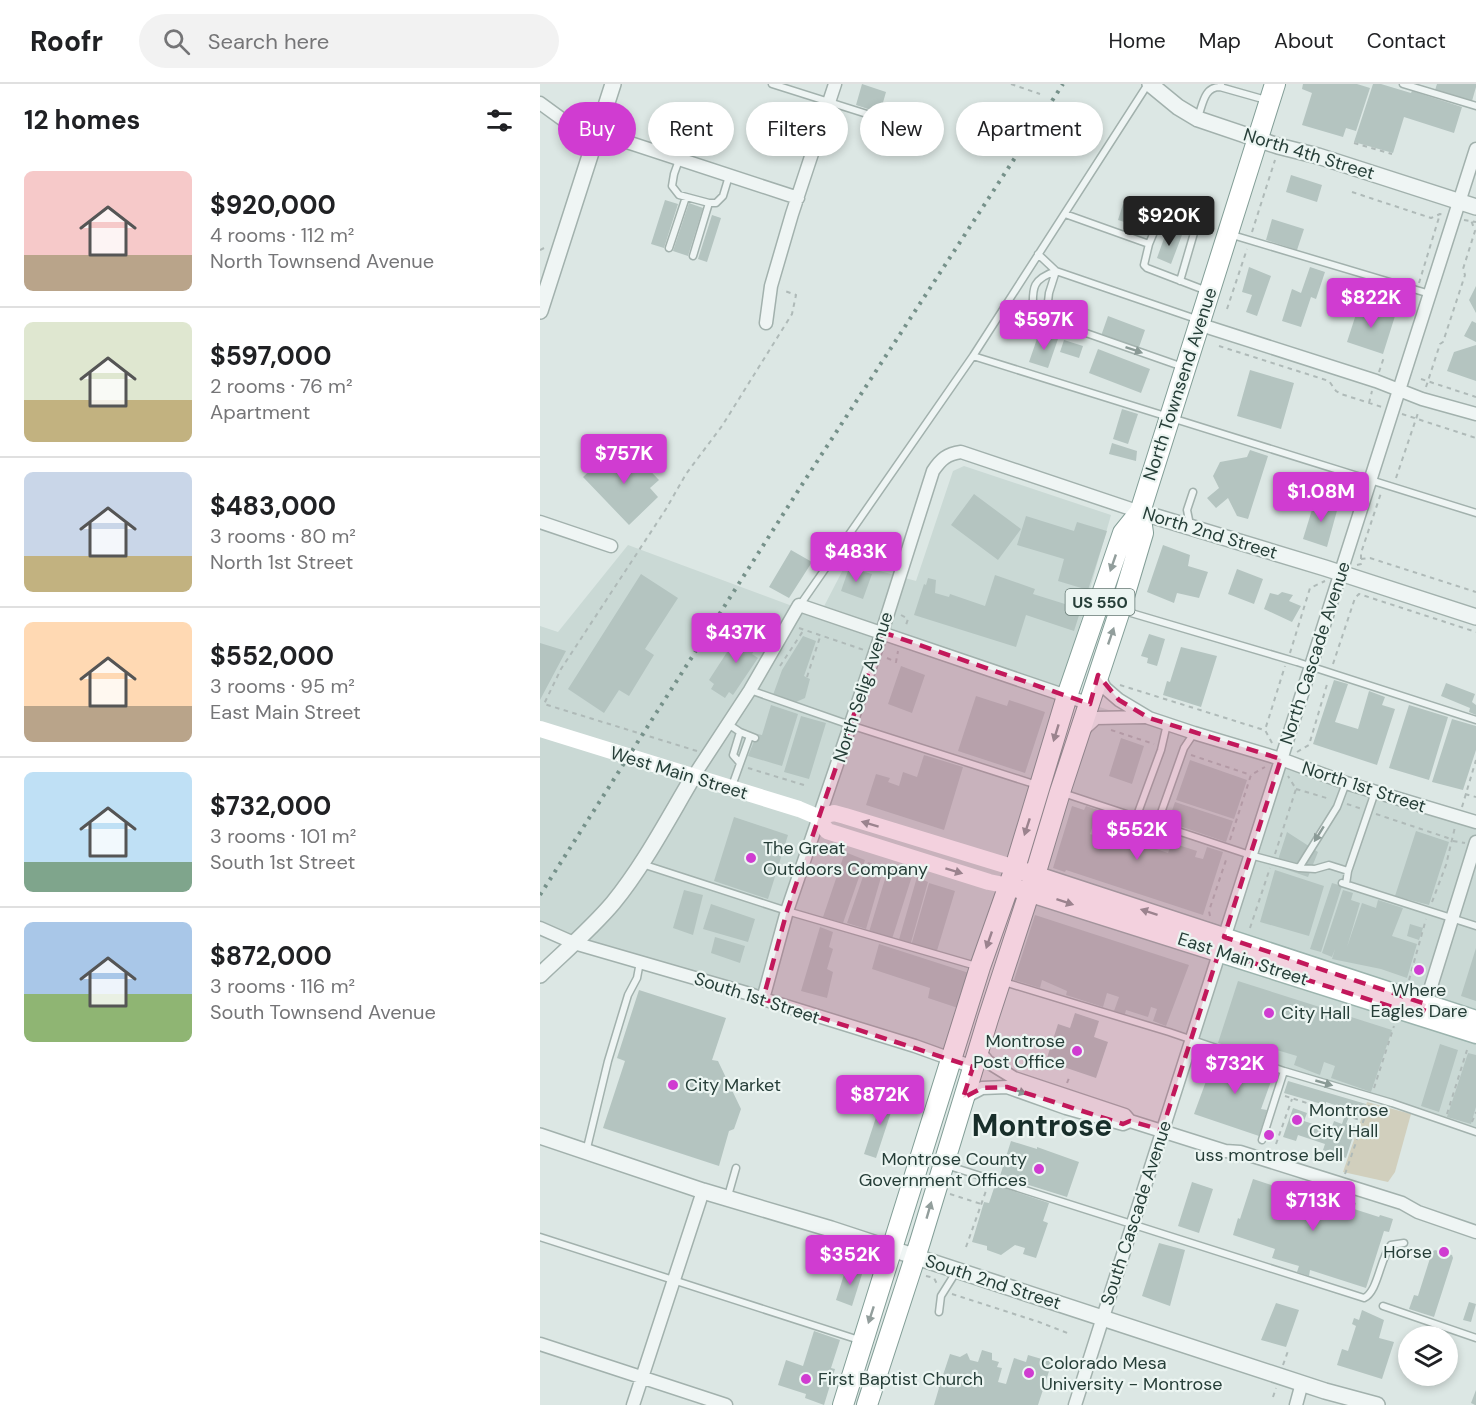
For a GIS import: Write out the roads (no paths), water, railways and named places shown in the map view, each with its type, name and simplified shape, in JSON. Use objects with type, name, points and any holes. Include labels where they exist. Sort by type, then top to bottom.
[{"type":"highway","name":"North Townsend Avenue","points":[[1012,877],[1067,696],[1124,533],[1140,512],[1272,92]]},
{"type":"highway","name":"North Townsend Avenue","points":[[1033,883],[1060,792],[1090,704],[1106,679],[1120,610],[1143,533],[1140,512]]},
{"type":"highway","name":"US 550","points":[[843,1405],[980,967],[1012,877]]},
{"type":"highway","name":"US 550","points":[[867,1405],[1033,883]]},
{"type":"main road","name":"West Main Street","points":[[540,729],[799,809],[818,818],[827,831],[989,882],[1012,877]]},
{"type":"main road","name":"East Main Street","points":[[1012,877],[1424,1010],[1476,1020]]},
{"type":"main road","name":"East Main Street","points":[[1424,1010],[1471,1042]]},
{"type":"street","points":[[606,102],[612,84]]},
{"type":"street","points":[[829,102],[835,84]]},
{"type":"street","name":"North 4th Street","points":[[1149,84],[1178,107],[1198,118],[1257,139],[1460,202],[1474,214]]},
{"type":"street","points":[[540,103],[558,116]]},
{"type":"street","points":[[636,146],[798,198]]},
{"type":"street","name":"North Cascade Avenue","points":[[1222,945],[1476,149]]},
{"type":"street","points":[[540,311],[590,156]]},
{"type":"street","points":[[766,323],[771,286],[812,156]]},
{"type":"street","points":[[1199,322],[1422,399],[1476,414]]},
{"type":"street","name":"North 2nd Street","points":[[945,457],[951,453],[961,452],[1140,512],[1476,617]]},
{"type":"street","name":"North Selig Avenue","points":[[763,999],[787,911],[882,632],[933,471],[945,457]]},
{"type":"street","points":[[540,522],[611,546]]},
{"type":"street","points":[[540,975],[574,944],[613,903],[750,690],[799,605],[1090,704]]},
{"type":"street","name":"North 1st Street","points":[[1106,679],[1105,688],[1119,700],[1149,718],[1194,734],[1281,759],[1346,783],[1476,822]]},
{"type":"street","name":"North 1st Street","points":[[1079,735],[1089,722],[1096,718],[1119,716],[1149,718]]},
{"type":"street","points":[[1424,1010],[1476,842]]},
{"type":"street","name":"South 1st Street","points":[[540,928],[574,944],[750,994],[953,1059],[976,1058],[988,1062],[1014,1078],[1125,1114],[1130,1121],[1225,1151],[1240,1152],[1402,1203],[1418,1212],[1476,1232]]},
{"type":"street","name":"South Cascade Avenue","points":[[1075,1405],[1190,1039],[1222,945]]},
{"type":"street","name":"South 1st Street","points":[[963,1098],[982,1088],[1007,1087],[1066,1108],[1123,1124],[1130,1121]]},
{"type":"street","name":"South 2nd Street","points":[[540,1136],[703,1191],[893,1249],[1302,1383],[1377,1405]]},
{"type":"street","points":[[633,1405],[703,1191]]},
{"type":"street","points":[[540,1344],[726,1405]]},
{"type":"street","points":[[1296,1405],[1302,1383]]},
{"type":"lane","points":[[772,84],[829,102]]},
{"type":"lane","points":[[799,605],[973,356],[1149,84]]},
{"type":"lane","points":[[1403,84],[1476,106]]},
{"type":"lane","points":[[1198,118],[1208,90],[1212,87],[1272,92]]},
{"type":"lane","points":[[679,160],[672,186],[680,195],[686,197],[716,203],[723,196],[729,176]]},
{"type":"lane","points":[[669,248],[686,197]]},
{"type":"lane","points":[[693,256],[709,203]]},
{"type":"lane","points":[[1065,214],[1149,244]]},
{"type":"lane","points":[[1180,280],[1194,233],[1164,219],[1159,220],[1149,244],[1144,265],[1147,268],[1209,291]]},
{"type":"lane","points":[[1227,234],[1430,294]]},
{"type":"lane","points":[[1038,254],[1056,271],[1199,322]]},
{"type":"lane","points":[[1046,320],[1048,293],[1056,271]]},
{"type":"lane","points":[[1056,271],[1040,277],[1035,285],[1033,309],[1046,320],[1184,368]]},
{"type":"lane","points":[[973,356],[1476,513]]},
{"type":"lane","points":[[1191,528],[1187,510],[1193,492]]},
{"type":"lane","points":[[1120,610],[1310,666],[1476,720]]},
{"type":"lane","points":[[750,690],[850,725],[1040,785]]},
{"type":"lane","points":[[728,724],[752,737],[731,789]]},
{"type":"lane","points":[[1136,818],[1161,750],[1167,724]]},
{"type":"lane","points":[[740,732],[733,755],[740,765]]},
{"type":"lane","points":[[1157,825],[1184,748],[1194,734]]},
{"type":"lane","points":[[1299,868],[1337,807],[1346,783]]},
{"type":"lane","points":[[1060,792],[1250,855],[1299,868],[1315,869],[1329,865],[1348,871]]},
{"type":"lane","points":[[1375,792],[1344,883],[1476,926]]},
{"type":"lane","points":[[640,864],[787,911],[980,967]]},
{"type":"lane","points":[[586,1152],[608,1061],[628,995],[637,978],[640,962]]},
{"type":"lane","points":[[1001,981],[1173,1033],[1476,1132]]},
{"type":"lane","points":[[1262,1140],[1284,1071]]},
{"type":"lane","points":[[943,1164],[1364,1298],[1369,1296],[1391,1245],[1404,1243]]},
{"type":"lane","points":[[728,1198],[736,1168]]},
{"type":"lane","points":[[540,1237],[862,1341]]},
{"type":"lane","points":[[939,1312],[944,1291],[958,1270]]},
{"type":"lane","points":[[1383,1306],[1476,1338]]},
{"type":"railway","points":[[540,895],[805,480],[1063,84]]},
{"type":"place","name":"The Great Outdoors Company","points":[[751,858]]},
{"type":"place","name":"Where Eagles Dare","points":[[1419,970]]},
{"type":"place","name":"City Hall","points":[[1269,1013]]},
{"type":"place","name":"Montrose Post Office","points":[[1077,1051]]},
{"type":"place","name":"City Market","points":[[673,1085]]},
{"type":"place","name":"Montrose City Hall","points":[[1297,1120]]},
{"type":"place","name":"uss montrose bell","points":[[1269,1135]]},
{"type":"place","name":"Montrose County Government Offices","points":[[1039,1169]]},
{"type":"place","name":"Horse","points":[[1444,1252]]},
{"type":"place","name":"Colorado Mesa University - Montrose","points":[[1029,1373]]},
{"type":"place","name":"First Baptist Church","points":[[806,1379]]},
{"type":"district","name":"Montrose","points":[[1042,1126]]}]
